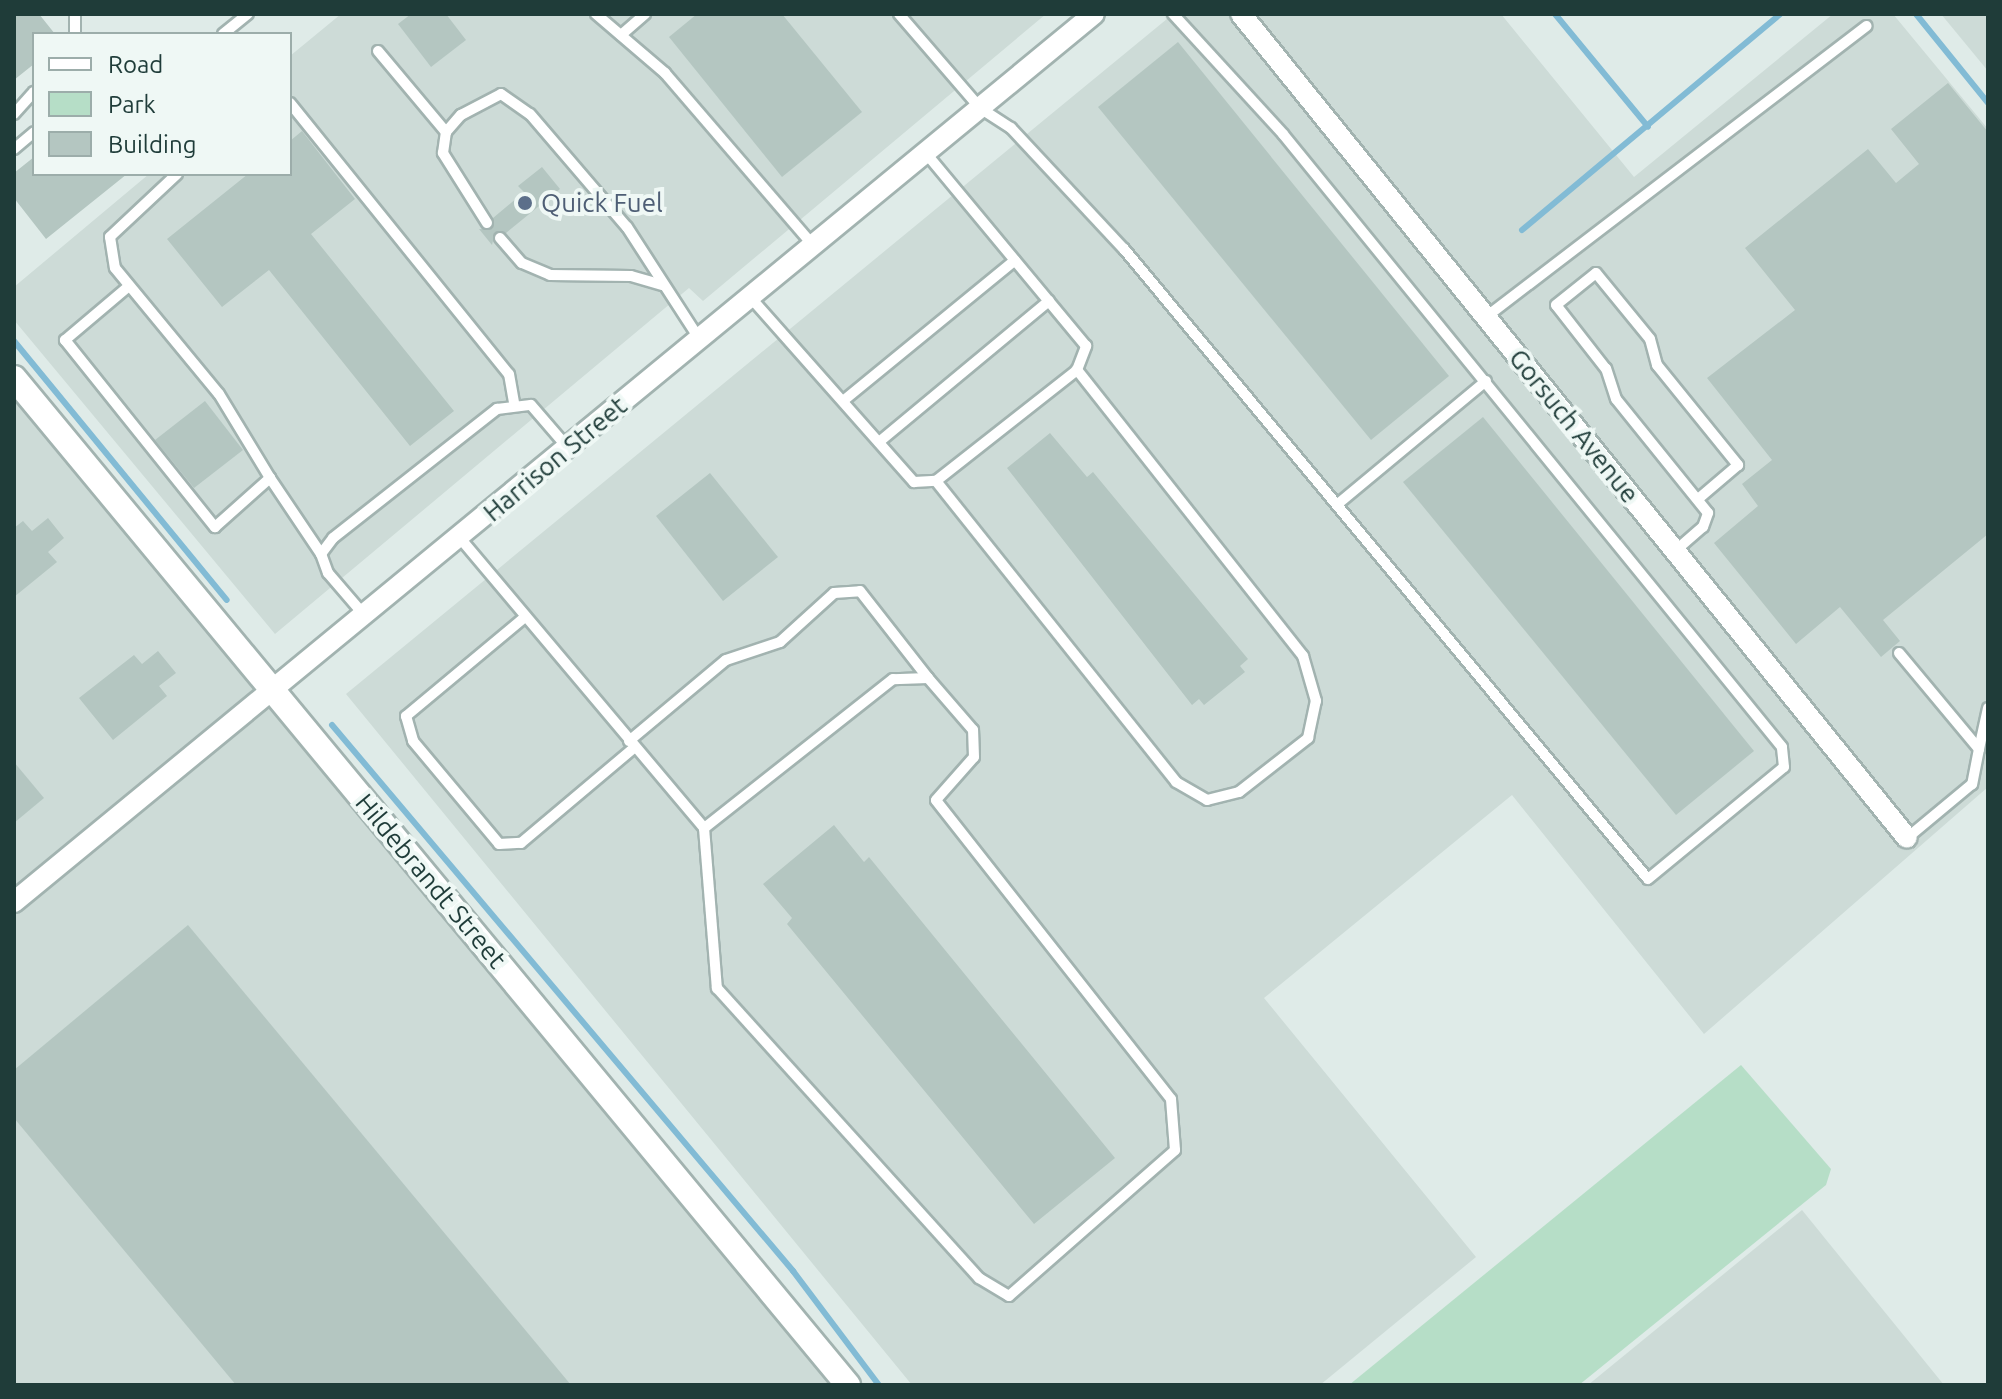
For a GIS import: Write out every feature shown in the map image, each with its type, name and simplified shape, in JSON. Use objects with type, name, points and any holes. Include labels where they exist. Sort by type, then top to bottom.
[{"type":"street","name":"Harrison Street","points":[[14,902],[275,693],[1094,14]]},
{"type":"street","name":"Gorsuch Avenue","points":[[1241,14],[1907,838]]},
{"type":"street","name":"Hildebrandt Street","points":[[14,378],[848,1385]]},
{"type":"lane","points":[[226,32],[248,14]]},
{"type":"lane","points":[[596,14],[665,73],[814,246]]},
{"type":"lane","points":[[621,35],[645,14]]},
{"type":"lane","points":[[899,14],[980,108],[1011,128],[1124,249],[1339,503],[1648,879],[1753,796],[1784,767],[1782,747],[1283,134],[1173,14]]},
{"type":"lane","points":[[1486,317],[1867,26]]},
{"type":"lane","points":[[378,51],[446,132]]},
{"type":"lane","points":[[14,114],[32,94]]},
{"type":"lane","points":[[487,223],[454,178],[443,153],[446,132],[483,102],[501,94],[514,100],[627,227],[700,340]]},
{"type":"lane","points":[[292,105],[509,374],[514,403]]},
{"type":"lane","points":[[14,149],[32,134]]},
{"type":"lane","points":[[751,298],[914,482],[936,481],[1077,370],[1086,346],[926,153]]},
{"type":"lane","points":[[175,176],[110,237],[115,268],[219,394],[270,478],[366,616]]},
{"type":"lane","points":[[500,238],[522,263],[550,275],[631,276],[663,285]]},
{"type":"lane","points":[[843,401],[1015,260]]},
{"type":"lane","points":[[1675,551],[1708,521],[1698,499],[1616,399],[1606,369],[1556,305],[1596,273],[1650,339],[1657,365],[1738,465],[1698,499]]},
{"type":"lane","points":[[129,286],[65,340],[215,527],[270,478]]},
{"type":"lane","points":[[879,442],[1049,301]]},
{"type":"lane","points":[[936,481],[1176,782],[1207,800],[1239,792],[1308,738],[1316,701],[1303,656],[1077,370]]},
{"type":"lane","points":[[1339,503],[1486,381]]},
{"type":"lane","points":[[321,554],[436,457],[514,403],[531,405],[569,449]]},
{"type":"lane","points":[[460,538],[525,617],[632,744],[704,828],[717,988],[979,1278],[1009,1296],[1175,1150],[1171,1099],[936,800],[974,757],[973,730],[860,591],[834,593],[780,642],[726,660],[632,744],[521,843],[499,844],[413,741],[406,716],[525,617]]},
{"type":"lane","points":[[1899,653],[1979,749]]},
{"type":"lane","points":[[704,828],[893,679],[928,678]]},
{"type":"lane","points":[[1907,838],[1972,784],[1988,708]]},
{"type":"shaded area","points":[[341,14],[1046,14],[703,301],[689,288],[275,634],[14,320],[14,287],[147,176],[292,176],[292,54]]},
{"type":"shaded area","points":[[1173,14],[1501,14],[1634,177],[1833,14],[1893,14],[1988,129],[1988,787],[1704,1034],[1512,795],[1264,998],[1476,1257],[1320,1385],[912,1385],[346,694]]},
{"type":"shaded area","points":[[1941,14],[1988,14],[1988,71]]},
{"type":"shaded area","points":[[14,394],[835,1385],[14,1385]]},
{"type":"shaded area","points":[[1802,1210],[1944,1385],[1588,1385]]},
{"type":"green space","points":[[1741,1065],[1831,1169],[1826,1185],[1579,1385],[1349,1385]]},
{"type":"building","points":[[14,14],[39,14],[53,32],[32,32],[32,66],[14,80]]},
{"type":"building","points":[[411,14],[446,14],[466,40],[431,67],[398,24]]},
{"type":"building","points":[[697,14],[782,14],[862,112],[782,177],[669,37]]},
{"type":"building","points":[[1178,42],[1449,376],[1371,440],[1098,107]]},
{"type":"building","points":[[1948,83],[1988,132],[1988,534],[1883,620],[1900,641],[1881,657],[1840,607],[1796,644],[1714,543],[1758,506],[1742,484],[1772,460],[1707,378],[1795,310],[1745,248],[1868,149],[1896,183],[1919,164],[1891,129]]},
{"type":"building","points":[[302,131],[355,199],[311,234],[454,411],[410,446],[269,270],[222,307],[167,239],[246,176],[292,176],[292,139]]},
{"type":"building","points":[[32,159],[32,176],[125,176],[46,239],[14,198],[14,173]]},
{"type":"building","points":[[542,167],[560,189],[506,233],[495,232],[492,245],[479,229],[492,229],[493,218],[524,192],[518,186]]},
{"type":"building","points":[[205,401],[243,450],[194,488],[155,440]]},
{"type":"building","points":[[1483,417],[1754,751],[1676,815],[1403,482]]},
{"type":"building","points":[[1050,433],[1087,477],[1093,472],[1248,659],[1240,666],[1245,672],[1204,705],[1199,699],[1192,705],[1007,468]]},
{"type":"building","points":[[710,473],[778,557],[723,601],[656,516]]},
{"type":"building","points":[[48,518],[64,538],[48,552],[57,562],[14,597],[14,528],[23,521],[32,531]]},
{"type":"building","points":[[158,651],[176,673],[159,686],[167,696],[113,740],[79,698],[134,655],[142,664]]},
{"type":"building","points":[[14,762],[44,798],[14,823]]},
{"type":"building","points":[[834,825],[864,862],[869,857],[1115,1158],[1034,1224],[787,924],[792,918],[763,884]]},
{"type":"building","points":[[188,925],[571,1385],[236,1385],[14,1118],[14,1070]]},
{"type":"waterway","points":[[1555,14],[1648,127]]},
{"type":"waterway","points":[[1522,230],[1780,14]]},
{"type":"waterway","points":[[1916,14],[1988,103]]},
{"type":"waterway","points":[[14,341],[227,600]]},
{"type":"waterway","points":[[332,725],[793,1271],[879,1385]]},
{"type":"place","name":"Quick Fuel","points":[[525,203]]}]
